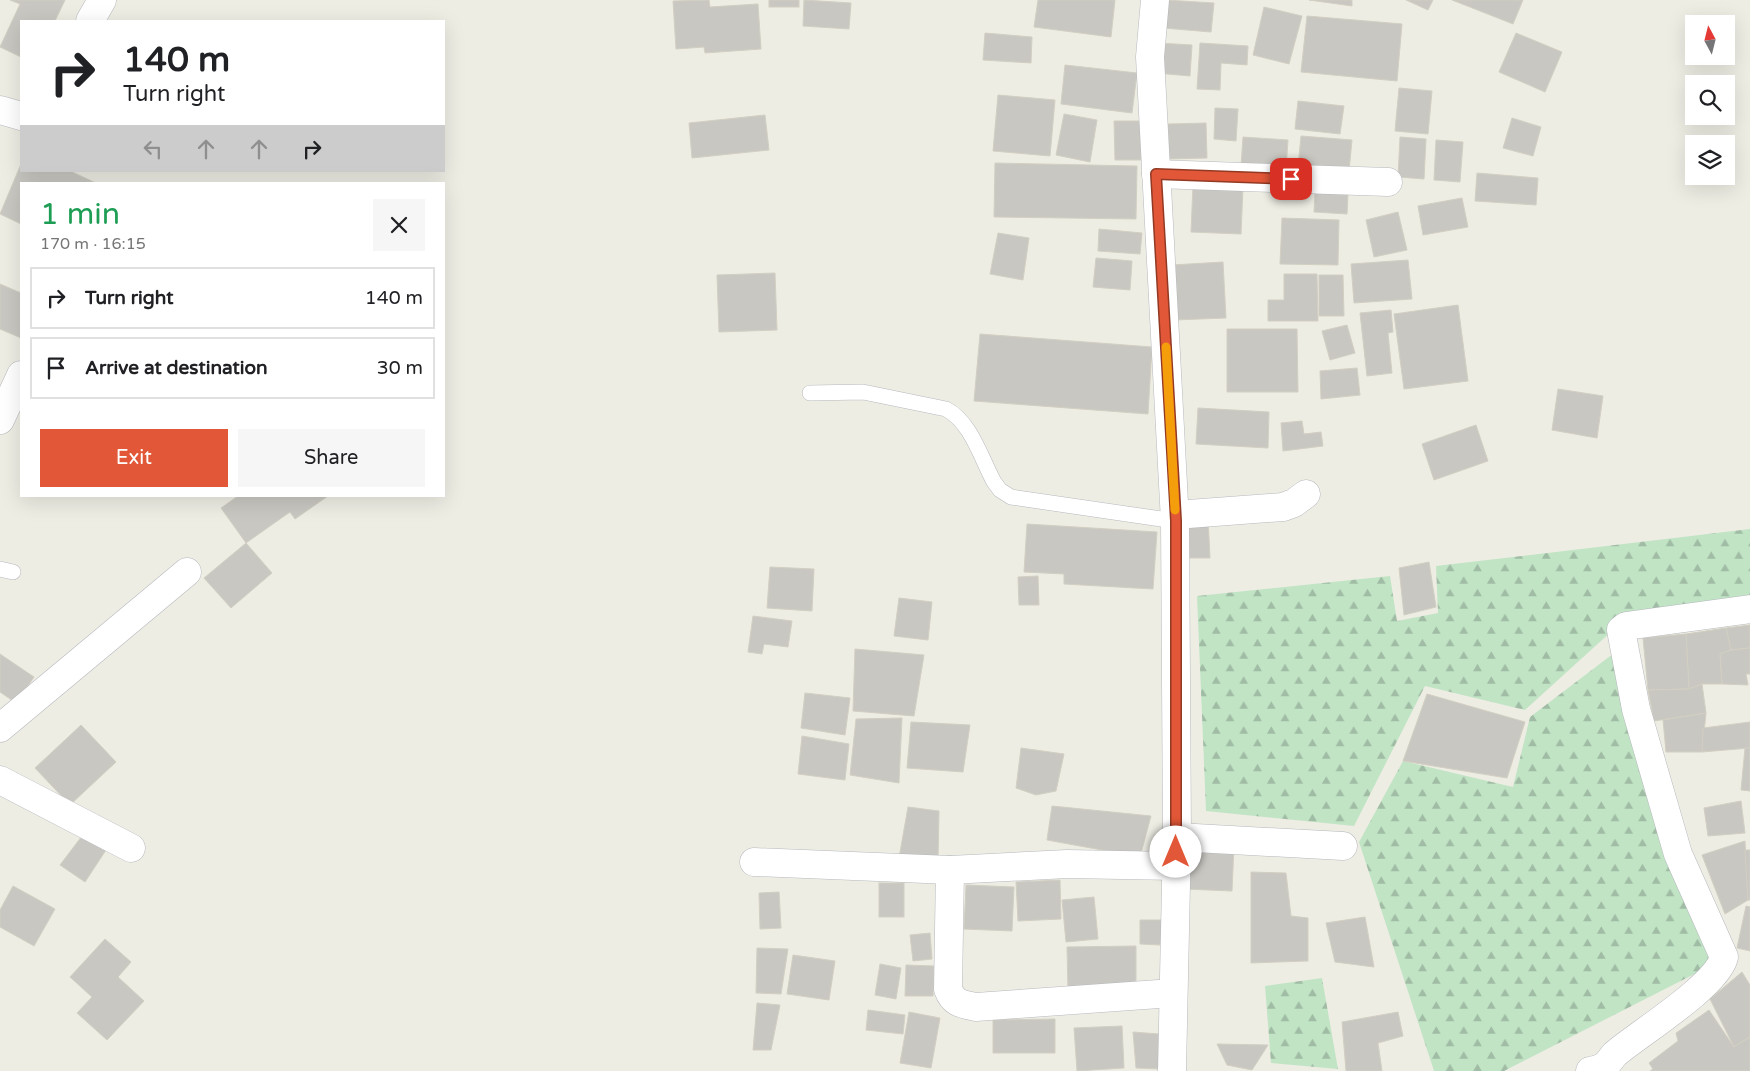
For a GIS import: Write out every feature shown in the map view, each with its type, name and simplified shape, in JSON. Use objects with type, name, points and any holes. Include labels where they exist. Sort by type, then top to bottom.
[{"type":"street","points":[[91,20],[102,0]]},
{"type":"street","points":[[1155,0],[1150,57],[1175,518],[1177,837],[1172,1071]]},
{"type":"street","points":[[0,110],[20,116]]},
{"type":"street","points":[[1156,174],[1388,182]]},
{"type":"street","points":[[0,420],[20,377]]},
{"type":"street","points":[[1175,518],[1283,507],[1294,504],[1306,494]]},
{"type":"street","points":[[0,728],[187,572]]},
{"type":"street","points":[[1590,1071],[1606,1065],[1614,1055],[1664,1020],[1704,984],[1723,963],[1724,957],[1678,854],[1636,709],[1621,630],[1626,626],[1750,609]]},
{"type":"street","points":[[0,780],[131,848]]},
{"type":"street","points":[[1177,837],[1344,846]]},
{"type":"street","points":[[754,862],[950,870],[1067,864],[1176,866]]},
{"type":"street","points":[[950,870],[948,989],[952,999],[961,1004],[976,1007],[1173,992]]},
{"type":"lane","points":[[810,393],[863,392],[946,409],[963,422],[994,482],[1000,490],[1011,497],[1175,518]]},
{"type":"green space","points":[[1750,529],[1750,597],[1624,620],[1525,710],[1425,686],[1354,826],[1206,811],[1197,596],[1390,576],[1397,621],[1438,613],[1436,566]]},
{"type":"green space","points":[[1618,650],[1720,961],[1504,1071],[1434,1071],[1359,842],[1403,761],[1513,787],[1530,717]]},
{"type":"green space","points":[[1322,978],[1338,1069],[1271,1063],[1265,986]]},
{"type":"building","points":[[10,0],[65,0],[55,20],[20,20],[20,57],[0,47],[20,4]]},
{"type":"building","points":[[709,0],[710,7],[758,4],[761,49],[705,53],[704,47],[676,49],[673,1]]},
{"type":"building","points":[[769,0],[799,0],[799,7],[769,7]]},
{"type":"building","points":[[804,0],[851,3],[849,29],[803,26]]},
{"type":"building","points":[[1038,0],[1115,0],[1111,37],[1034,27]]},
{"type":"building","points":[[1166,0],[1214,3],[1211,32],[1163,28]]},
{"type":"building","points":[[1309,0],[1352,0],[1352,6]]},
{"type":"building","points":[[1406,0],[1433,0],[1428,10]]},
{"type":"building","points":[[1452,0],[1523,0],[1513,24]]},
{"type":"building","points":[[1264,7],[1302,16],[1289,64],[1253,55]]},
{"type":"building","points":[[1307,16],[1402,24],[1397,81],[1301,72]]},
{"type":"building","points":[[985,33],[1032,37],[1031,63],[983,60]]},
{"type":"building","points":[[1516,33],[1562,52],[1545,92],[1499,72]]},
{"type":"building","points":[[1158,43],[1192,45],[1190,76],[1156,73]]},
{"type":"building","points":[[1200,43],[1248,46],[1247,65],[1221,63],[1220,90],[1197,89]]},
{"type":"building","points":[[1065,65],[1137,73],[1132,113],[1061,104]]},
{"type":"building","points":[[1399,88],[1432,91],[1428,134],[1395,131]]},
{"type":"building","points":[[998,95],[1055,100],[1050,156],[993,151]]},
{"type":"building","points":[[1298,101],[1344,106],[1340,134],[1295,129]]},
{"type":"building","points":[[1215,108],[1238,109],[1236,141],[1214,139]]},
{"type":"building","points":[[1064,114],[1097,120],[1090,162],[1056,155]]},
{"type":"building","points":[[765,115],[769,150],[692,158],[689,123]]},
{"type":"building","points":[[1512,118],[1541,127],[1533,156],[1503,148]]},
{"type":"building","points":[[1114,121],[1141,121],[1141,160],[1115,160]]},
{"type":"building","points":[[1206,123],[1207,158],[1169,159],[1168,124]]},
{"type":"building","points":[[1301,136],[1352,140],[1349,171],[1298,167]]},
{"type":"building","points":[[1243,137],[1288,140],[1286,169],[1241,166]]},
{"type":"building","points":[[1400,137],[1426,139],[1424,179],[1398,177]]},
{"type":"building","points":[[1436,140],[1463,142],[1460,182],[1434,180]]},
{"type":"building","points":[[995,163],[1137,166],[1136,219],[994,217]]},
{"type":"building","points":[[20,166],[20,172],[72,172],[94,182],[20,182],[20,224],[0,214]]},
{"type":"building","points":[[1477,173],[1538,178],[1536,205],[1475,201]]},
{"type":"building","points":[[1193,185],[1243,187],[1241,234],[1191,232]]},
{"type":"building","points":[[1315,192],[1348,194],[1347,214],[1314,212]]},
{"type":"building","points":[[1462,198],[1468,227],[1423,235],[1418,206]]},
{"type":"building","points":[[1398,212],[1407,250],[1374,257],[1366,220]]},
{"type":"building","points":[[1282,218],[1339,220],[1338,265],[1280,264]]},
{"type":"building","points":[[1099,229],[1142,233],[1140,254],[1098,251]]},
{"type":"building","points":[[998,233],[1029,238],[1023,280],[990,274]]},
{"type":"building","points":[[1096,258],[1132,261],[1130,290],[1093,287]]},
{"type":"building","points":[[1408,260],[1412,299],[1354,303],[1351,264]]},
{"type":"building","points":[[1223,262],[1226,318],[1174,320],[1172,265]]},
{"type":"building","points":[[775,273],[777,330],[719,332],[717,275]]},
{"type":"building","points":[[1284,274],[1317,274],[1318,321],[1268,321],[1268,300],[1284,300]]},
{"type":"building","points":[[1319,275],[1343,275],[1344,316],[1319,316]]},
{"type":"building","points":[[0,284],[20,293],[20,338],[0,329]]},
{"type":"building","points":[[1458,305],[1468,381],[1404,389],[1394,314]]},
{"type":"building","points":[[1391,310],[1393,332],[1388,333],[1392,373],[1367,376],[1360,313]]},
{"type":"building","points":[[1347,325],[1355,353],[1330,360],[1322,331]]},
{"type":"building","points":[[1227,329],[1297,329],[1298,392],[1227,392]]},
{"type":"building","points":[[980,334],[1152,347],[1148,414],[974,401]]},
{"type":"building","points":[[1357,368],[1360,395],[1321,399],[1320,371]]},
{"type":"building","points":[[1558,389],[1603,396],[1597,438],[1552,430]]},
{"type":"building","points":[[1198,408],[1269,412],[1268,448],[1196,444]]},
{"type":"building","points":[[1302,421],[1304,434],[1321,432],[1323,446],[1283,451],[1281,423]]},
{"type":"building","points":[[1476,425],[1488,461],[1434,480],[1422,444]]},
{"type":"building","points":[[237,497],[327,497],[295,519],[290,512],[246,543],[221,508]]},
{"type":"building","points":[[1208,517],[1210,558],[1188,558],[1187,518]]},
{"type":"building","points":[[1027,524],[1157,532],[1153,589],[1064,584],[1064,574],[1024,572]]},
{"type":"building","points":[[246,543],[272,573],[231,608],[204,578]]},
{"type":"building","points":[[1429,562],[1436,607],[1404,615],[1399,568]]},
{"type":"building","points":[[770,567],[814,569],[812,611],[767,608]]},
{"type":"building","points":[[1038,576],[1039,605],[1019,605],[1018,577]]},
{"type":"building","points":[[899,598],[932,602],[928,640],[894,636]]},
{"type":"building","points":[[753,616],[792,621],[788,647],[764,644],[762,654],[748,652]]},
{"type":"building","points":[[1750,625],[1750,648],[1731,650],[1726,628]]},
{"type":"building","points":[[1726,628],[1731,650],[1720,654],[1722,684],[1702,684],[1689,689],[1686,634]]},
{"type":"building","points":[[1686,634],[1689,689],[1648,690],[1643,638]]},
{"type":"building","points":[[1750,648],[1750,674],[1746,674],[1748,685],[1722,684],[1720,654],[1731,650]]},
{"type":"building","points":[[855,649],[924,655],[914,716],[853,711]]},
{"type":"building","points":[[0,654],[34,677],[16,703],[0,692]]},
{"type":"building","points":[[1702,684],[1706,713],[1654,721],[1648,690],[1689,689]]},
{"type":"building","points":[[805,693],[850,698],[845,735],[801,728]]},
{"type":"building","points":[[1427,694],[1525,722],[1507,778],[1403,761]]},
{"type":"building","points":[[1706,713],[1702,752],[1666,752],[1663,720]]},
{"type":"building","points":[[902,718],[899,783],[850,775],[856,719]]},
{"type":"building","points":[[911,722],[970,725],[963,772],[907,768]]},
{"type":"building","points":[[1750,722],[1750,748],[1702,752],[1703,728]]},
{"type":"building","points":[[81,725],[116,762],[70,805],[35,768]]},
{"type":"building","points":[[802,736],[849,744],[845,780],[798,774]]},
{"type":"building","points":[[1021,748],[1064,754],[1056,791],[1036,795],[1016,788]]},
{"type":"building","points":[[1745,748],[1750,748],[1750,791],[1741,790]]},
{"type":"building","points":[[1741,801],[1745,833],[1708,836],[1704,808]]},
{"type":"building","points":[[1052,806],[1151,816],[1140,857],[1047,840]]},
{"type":"building","points":[[908,807],[939,811],[938,863],[899,858]]},
{"type":"building","points":[[82,836],[106,850],[85,882],[60,865]]},
{"type":"building","points":[[1745,841],[1748,900],[1725,914],[1702,855]]},
{"type":"building","points":[[1186,843],[1234,846],[1232,891],[1184,889]]},
{"type":"building","points":[[1745,850],[1750,850],[1750,900],[1748,900]]},
{"type":"building","points":[[1251,872],[1286,873],[1291,916],[1308,918],[1308,961],[1251,963]]},
{"type":"building","points":[[1060,880],[1061,919],[1018,921],[1016,882]]},
{"type":"building","points":[[879,883],[904,883],[904,917],[879,917]]},
{"type":"building","points":[[966,885],[1014,887],[1012,931],[964,929]]},
{"type":"building","points":[[13,886],[55,909],[34,946],[0,927],[0,910]]},
{"type":"building","points":[[779,892],[781,928],[760,929],[759,893]]},
{"type":"building","points":[[1094,897],[1098,939],[1066,942],[1062,900]]},
{"type":"building","points":[[1746,906],[1750,907],[1750,951],[1737,948]]},
{"type":"building","points":[[1365,917],[1374,967],[1335,962],[1326,923]]},
{"type":"building","points":[[1140,920],[1163,920],[1160,945],[1140,944]]},
{"type":"building","points":[[930,933],[932,959],[913,961],[910,935]]},
{"type":"building","points":[[105,939],[131,962],[118,977],[144,1001],[107,1040],[77,1013],[92,997],[70,977]]},
{"type":"building","points":[[1136,946],[1136,990],[1068,991],[1067,947]]},
{"type":"building","points":[[757,948],[788,949],[781,994],[756,993]]},
{"type":"building","points":[[793,955],[835,961],[829,1000],[787,994]]},
{"type":"building","points":[[880,964],[901,968],[896,999],[875,995]]},
{"type":"building","points":[[906,965],[934,966],[933,996],[905,996]]},
{"type":"building","points":[[1742,972],[1750,985],[1750,1037],[1734,1047],[1710,999]]},
{"type":"building","points":[[757,1003],[780,1005],[771,1050],[753,1050]]},
{"type":"building","points":[[868,1010],[905,1015],[903,1034],[866,1030]]},
{"type":"building","points":[[1709,1010],[1734,1047],[1750,1037],[1750,1071],[1650,1071],[1653,1069],[1649,1063],[1678,1041],[1676,1033]]},
{"type":"building","points":[[909,1012],[940,1018],[931,1068],[900,1063]]},
{"type":"building","points":[[1398,1012],[1403,1036],[1378,1043],[1382,1071],[1346,1071],[1342,1022]]},
{"type":"building","points":[[1055,1019],[1055,1053],[993,1053],[993,1020]]},
{"type":"building","points":[[1122,1026],[1124,1068],[1077,1071],[1074,1028]]},
{"type":"building","points":[[1133,1032],[1159,1034],[1161,1069],[1136,1068]]},
{"type":"building","points":[[1217,1044],[1268,1045],[1252,1070],[1227,1065]]},
{"type":"slow traffic","points":[[1166,347],[1175,510]]},
{"type":"route","points":[[1176,852],[1176,521],[1156,174],[1291,179]]}]
